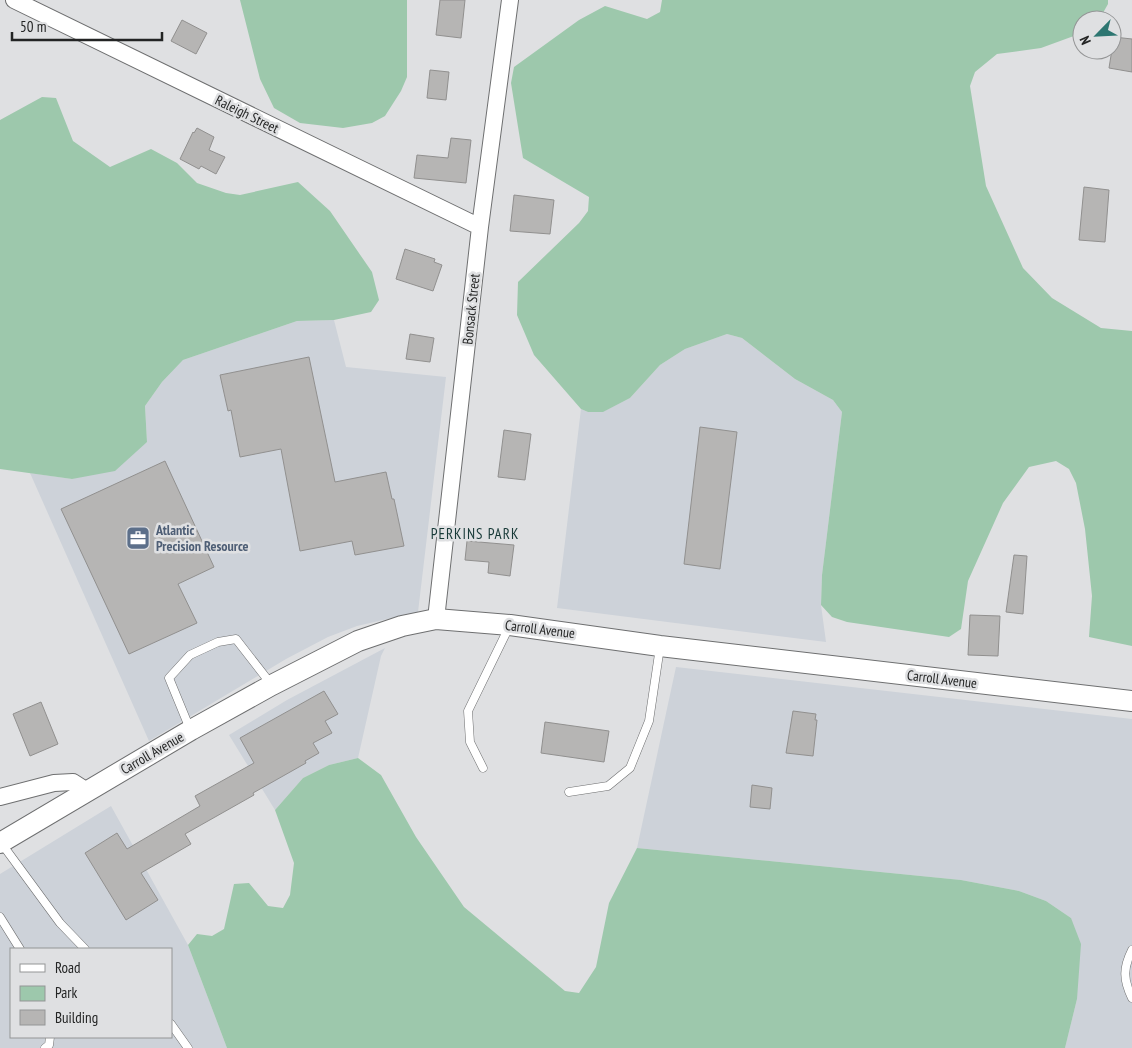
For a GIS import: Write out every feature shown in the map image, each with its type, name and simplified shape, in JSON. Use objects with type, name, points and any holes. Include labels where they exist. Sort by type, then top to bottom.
[{"type":"street","name":"Raleigh Street","points":[[14,0],[480,227]]},
{"type":"street","name":"Bonsack Street","points":[[436,619],[480,227],[510,0]]},
{"type":"street","name":"Carroll Avenue","points":[[1,843],[191,730],[272,685],[358,641],[402,626],[436,619],[510,625],[660,646],[1132,701]]},
{"type":"street","points":[[0,797],[54,783],[73,782],[87,791]]},
{"type":"lane","points":[[483,768],[470,742],[468,711],[510,625]]},
{"type":"lane","points":[[191,730],[170,678],[190,655],[218,642],[236,640],[272,685]]},
{"type":"lane","points":[[569,792],[608,786],[630,768],[649,721],[660,646]]},
{"type":"lane","points":[[1,843],[60,923],[84,948]]},
{"type":"lane","points":[[0,917],[19,948]]},
{"type":"lane","points":[[1132,950],[1125,963],[1127,987],[1132,998]]},
{"type":"lane","points":[[172,1025],[188,1048]]},
{"type":"shaded area","points":[[334,320],[346,367],[446,377],[418,612],[357,626],[328,637],[286,659],[149,741],[30,473],[72,479],[147,442],[145,406],[162,382],[183,360],[297,321]]},
{"type":"shaded area","points":[[727,334],[742,338],[795,379],[833,400],[842,412],[822,575],[821,605],[826,642],[557,608],[581,409],[588,412],[602,412],[630,398],[660,365],[685,349]]},
{"type":"shaded area","points":[[385,648],[381,656],[358,758],[329,765],[303,778],[275,810],[229,735],[287,700]]},
{"type":"shaded area","points":[[676,667],[1132,719],[1132,1048],[1065,1048],[1077,999],[1071,918],[1046,901],[1019,891],[961,880],[637,848]]},
{"type":"shaded area","points":[[111,806],[188,945],[227,1048],[0,1048],[0,874]]},
{"type":"green space","points":[[240,0],[407,0],[407,77],[401,91],[385,116],[372,123],[343,128],[300,123],[274,108],[260,79]]},
{"type":"green space","points":[[662,0],[1108,0],[1105,10],[1072,10],[1072,37],[1041,48],[997,54],[975,72],[970,86],[986,186],[1023,268],[1052,298],[1101,328],[1132,331],[1132,646],[1089,637],[1092,596],[1085,529],[1076,483],[1069,469],[1056,461],[1029,467],[1003,503],[968,581],[961,629],[949,637],[847,622],[832,617],[821,605],[822,575],[842,412],[833,400],[795,379],[742,338],[727,334],[685,349],[660,365],[630,398],[603,412],[588,412],[581,409],[534,355],[517,315],[518,282],[579,223],[588,211],[589,197],[523,158],[511,83],[514,67],[579,20],[605,6],[647,19],[660,12]]},
{"type":"green space","points":[[42,97],[56,98],[73,141],[110,167],[151,149],[177,163],[197,183],[226,193],[240,195],[298,182],[330,211],[372,272],[379,300],[371,312],[334,320],[297,321],[183,360],[162,382],[145,406],[147,442],[115,471],[72,479],[0,469],[0,120]]},
{"type":"green space","points":[[358,758],[381,775],[416,837],[464,907],[565,991],[579,993],[596,967],[609,903],[637,848],[961,880],[1019,891],[1046,901],[1071,918],[1081,944],[1077,999],[1065,1048],[227,1048],[188,945],[197,934],[212,936],[224,929],[234,884],[249,883],[268,906],[283,908],[290,895],[294,863],[275,810],[303,778],[329,765]]},
{"type":"building","points":[[440,0],[465,0],[461,38],[436,35]]},
{"type":"building","points":[[182,20],[207,33],[196,54],[171,41]]},
{"type":"building","points":[[1122,38],[1132,39],[1132,72],[1109,68],[1110,60],[1122,60]]},
{"type":"building","points":[[430,70],[449,72],[446,100],[427,98]]},
{"type":"building","points":[[197,128],[214,137],[209,150],[225,157],[216,174],[201,166],[199,169],[180,159],[193,132]]},
{"type":"building","points":[[451,138],[471,140],[466,183],[414,178],[417,155],[448,158]]},
{"type":"building","points":[[1084,187],[1109,190],[1105,242],[1079,240]]},
{"type":"building","points":[[514,195],[554,200],[550,234],[510,231]]},
{"type":"building","points":[[405,249],[435,259],[434,262],[442,265],[433,291],[396,279]]},
{"type":"building","points":[[410,334],[434,338],[430,362],[406,359]]},
{"type":"building","points":[[309,357],[335,482],[386,472],[404,546],[355,555],[352,541],[300,551],[281,449],[240,457],[231,410],[228,411],[220,375]]},
{"type":"building","points":[[700,427],[737,432],[720,569],[684,564]]},
{"type":"building","points":[[504,430],[531,434],[525,480],[498,477]]},
{"type":"building","name":"Atlantic Precision Resource","points":[[165,461],[214,567],[178,584],[197,623],[129,654],[61,509]]},
{"type":"building","points":[[467,541],[514,545],[510,576],[488,573],[489,562],[465,560]]},
{"type":"building","points":[[1014,555],[1027,556],[1023,614],[1006,612]]},
{"type":"building","points":[[970,615],[1000,616],[998,656],[968,655]]},
{"type":"building","points":[[324,691],[338,714],[325,721],[332,733],[313,743],[319,753],[305,761],[306,763],[253,793],[254,795],[185,834],[191,844],[141,873],[158,900],[126,920],[85,853],[117,833],[127,849],[200,806],[195,796],[254,763],[240,738]]},
{"type":"building","points":[[41,702],[58,744],[30,756],[13,714]]},
{"type":"building","points":[[793,711],[816,714],[813,756],[786,753]]},
{"type":"building","points":[[545,722],[609,731],[604,762],[541,753]]},
{"type":"building","points":[[752,785],[772,788],[770,809],[750,807]]},
{"type":"place","name":"Atlantic Precision Resource","points":[[138,538]]},
{"type":"district","name":"PERKINS PARK","points":[[475,534]]}]
